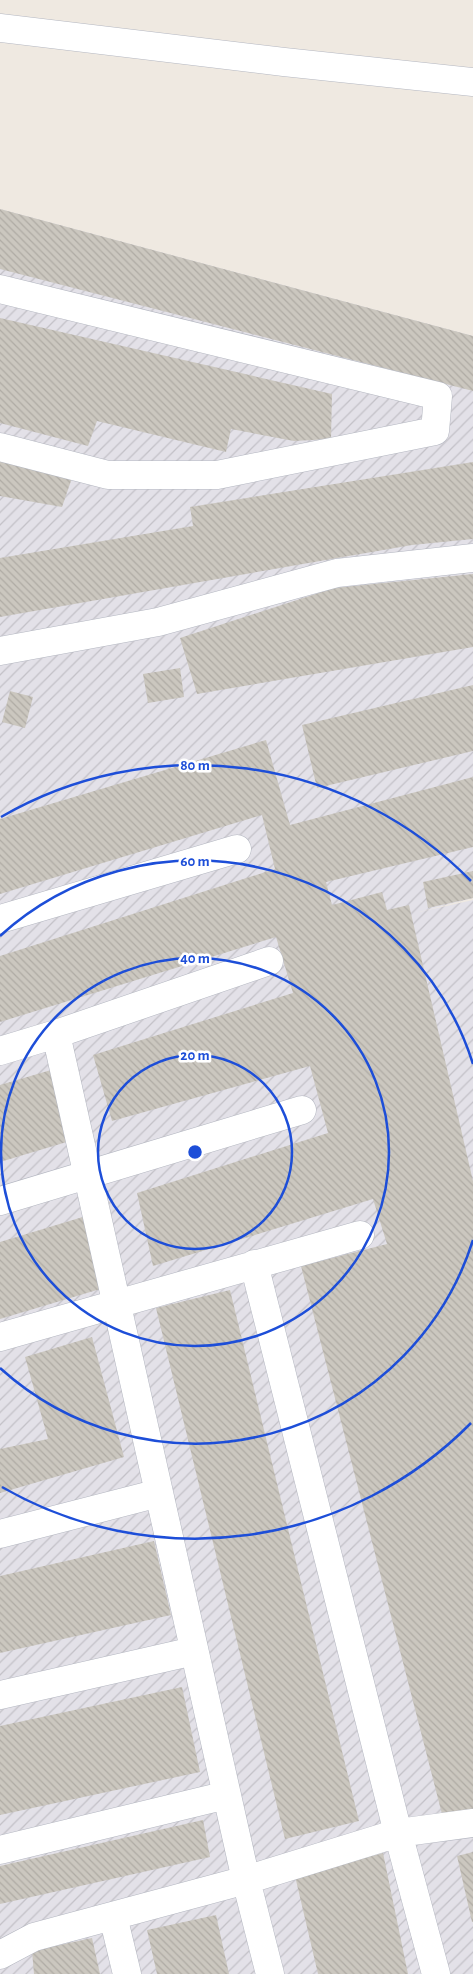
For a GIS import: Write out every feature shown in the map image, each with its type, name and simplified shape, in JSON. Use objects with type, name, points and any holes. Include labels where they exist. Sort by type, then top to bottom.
[{"type":"street","points":[[0,28],[284,62],[473,82]]},
{"type":"street","points":[[0,289],[438,396],[435,430],[217,475],[108,475],[0,447]]},
{"type":"street","points":[[0,651],[158,622],[336,573],[473,558]]},
{"type":"street","points":[[0,919],[237,849]]},
{"type":"street","points":[[0,1051],[56,1034],[269,961]]},
{"type":"street","points":[[56,1034],[246,1880],[270,1974]]},
{"type":"street","points":[[0,1201],[302,1110]]},
{"type":"street","points":[[0,1337],[360,1235]]},
{"type":"street","points":[[254,1264],[398,1833],[436,1974]]},
{"type":"street","points":[[0,1534],[159,1493]]},
{"type":"street","points":[[0,1695],[194,1651]]},
{"type":"street","points":[[0,1850],[227,1795]]},
{"type":"street","points":[[0,1955],[34,1937],[246,1880],[398,1833],[473,1823]]},
{"type":"street","points":[[114,1916],[127,1974]]},
{"type":"shaded area","points":[[0,209],[473,336],[473,898],[419,912],[473,900],[473,1974],[0,1974]]},
{"type":"building","points":[[0,209],[473,336],[473,391],[0,269]]},
{"type":"building","points":[[0,318],[332,394],[331,439],[294,441],[231,429],[226,452],[97,421],[88,446],[0,423]]},
{"type":"building","points":[[0,460],[72,478],[62,507],[0,496]]},
{"type":"building","points":[[473,462],[473,539],[412,545],[0,617],[0,558],[193,526],[190,507]]},
{"type":"building","points":[[473,574],[473,647],[197,694],[180,638],[334,588]]},
{"type":"building","points":[[180,668],[184,697],[148,703],[143,674]]},
{"type":"building","points":[[473,685],[473,751],[317,788],[302,725]]},
{"type":"building","points":[[10,691],[33,697],[25,728],[2,722]]},
{"type":"building","points":[[266,740],[290,825],[473,777],[473,847],[326,882],[332,905],[382,892],[387,910],[409,905],[473,1181],[473,1812],[443,1818],[301,1266],[387,1244],[373,1199],[153,1266],[137,1193],[328,1133],[310,1066],[112,1121],[93,1055],[293,993],[276,937],[0,1022],[0,956],[275,869],[262,815],[0,894],[0,819]]},
{"type":"building","points":[[473,871],[473,898],[428,908],[423,882]]},
{"type":"building","points":[[51,1070],[70,1141],[0,1162],[0,1085]]},
{"type":"building","points":[[86,1216],[107,1287],[0,1319],[0,1242]]},
{"type":"building","points":[[230,1290],[359,1821],[285,1839],[156,1308]]},
{"type":"building","points":[[92,1337],[124,1457],[0,1493],[0,1449],[48,1439],[25,1357]]},
{"type":"building","points":[[154,1541],[171,1615],[0,1653],[0,1576]]},
{"type":"building","points":[[182,1687],[200,1772],[0,1815],[0,1726]]},
{"type":"building","points":[[203,1820],[210,1857],[0,1904],[0,1866]]},
{"type":"building","points":[[473,1852],[473,1922],[472,1922],[457,1856]]},
{"type":"building","points":[[383,1853],[408,1974],[318,1974],[295,1876]]},
{"type":"building","points":[[216,1915],[229,1974],[157,1974],[147,1930]]},
{"type":"building","points":[[92,1938],[100,1974],[34,1974],[32,1951]]}]
